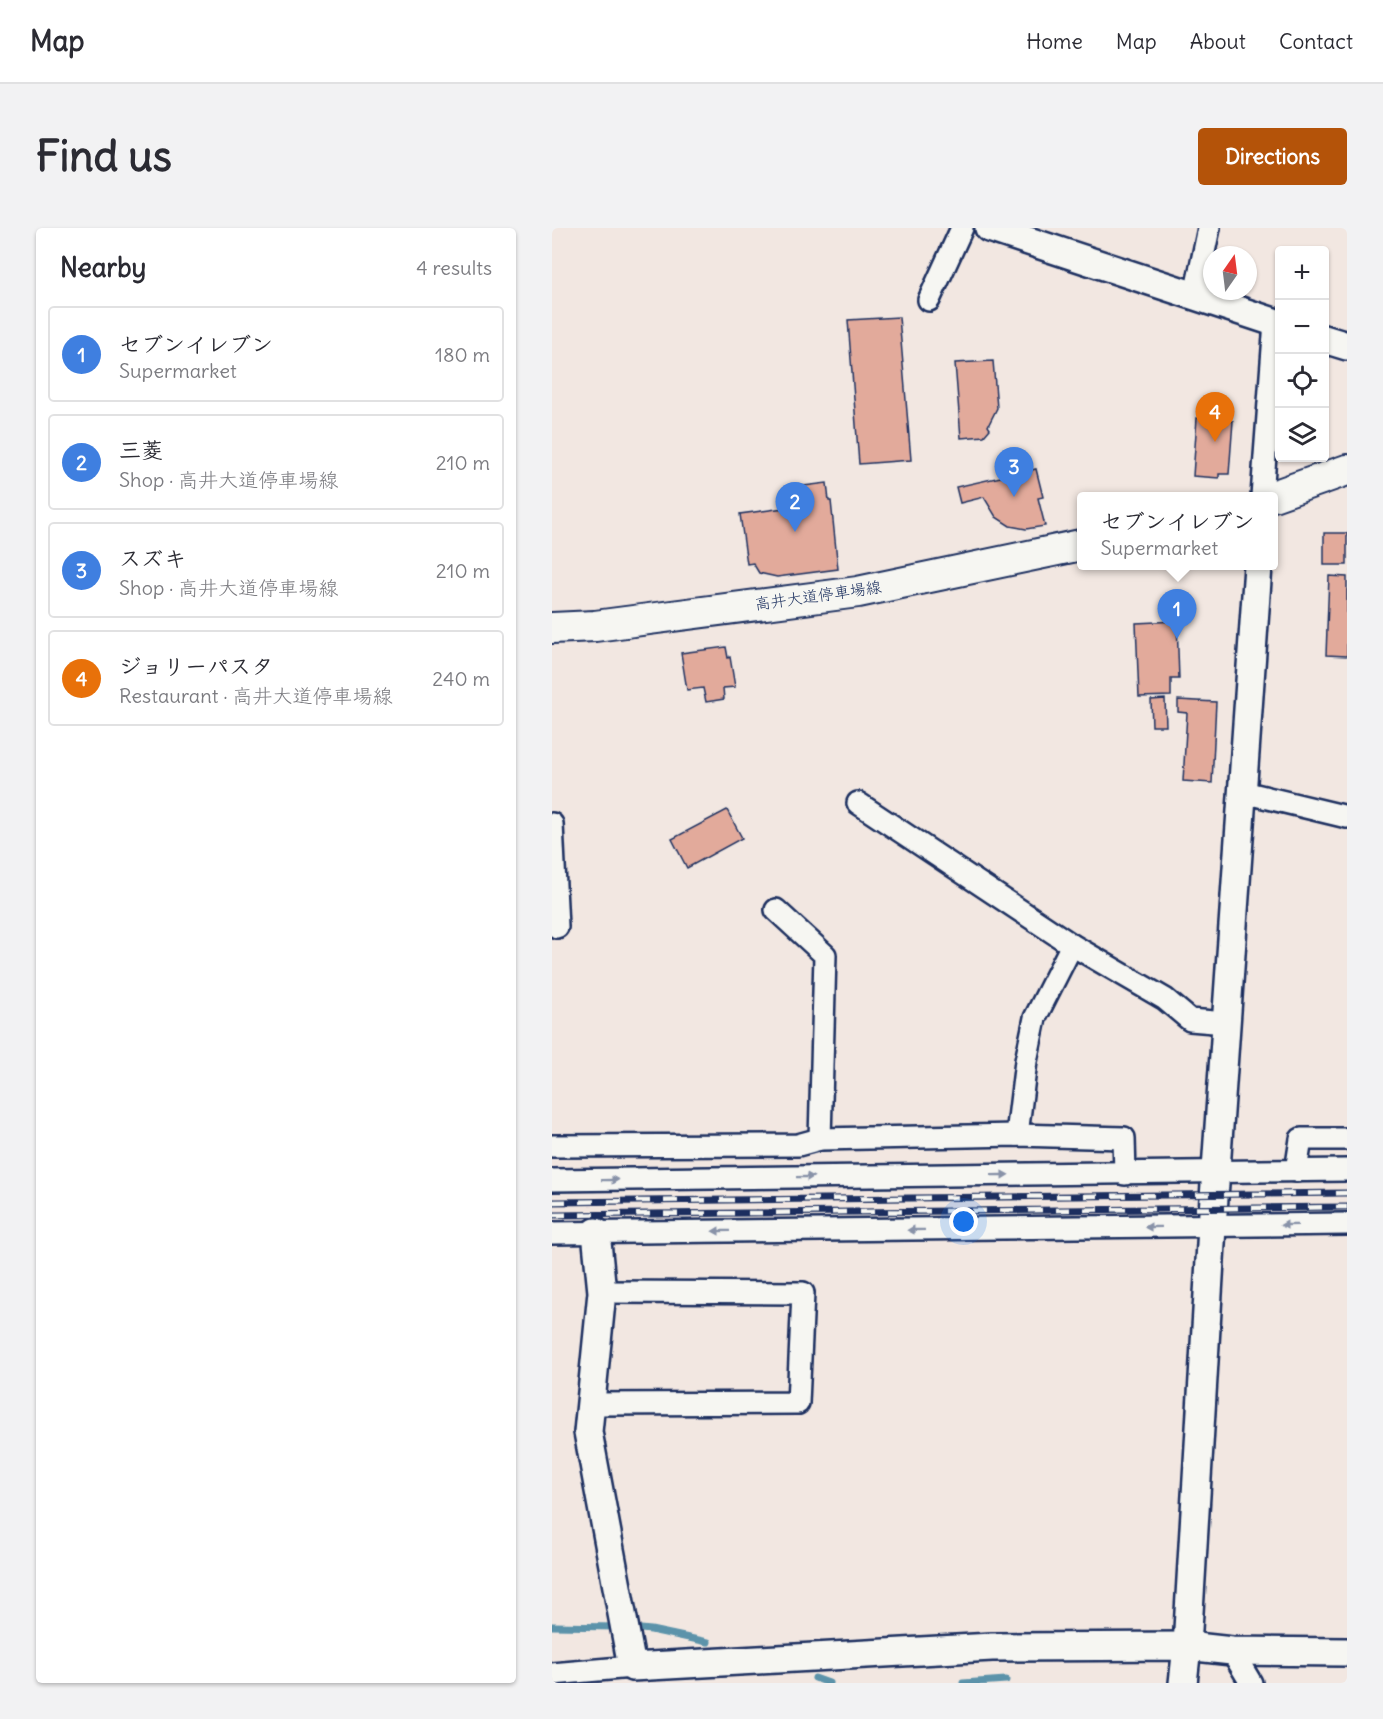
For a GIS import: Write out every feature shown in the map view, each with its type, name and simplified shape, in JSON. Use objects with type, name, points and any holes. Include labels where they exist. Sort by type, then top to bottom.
[{"type":"main road","points":[[1278,494],[1347,470]]},
{"type":"main road","name":"高井大道停車場線","points":[[552,628],[606,624],[858,592],[1077,546]]},
{"type":"street","points":[[929,300],[962,228]]},
{"type":"street","points":[[989,228],[1275,322]]},
{"type":"street","points":[[1195,295],[1209,228]]},
{"type":"street","points":[[1329,341],[1347,346]]},
{"type":"street","points":[[1262,492],[1275,346]]},
{"type":"street","points":[[1183,1683],[1215,1171],[1258,570]]},
{"type":"street","points":[[1243,792],[1347,817]]},
{"type":"street","points":[[858,803],[1072,945],[1165,999],[1190,1020],[1226,1023]]},
{"type":"street","points":[[552,824],[557,927]]},
{"type":"street","points":[[776,910],[825,955],[820,1139]]},
{"type":"street","points":[[1017,1135],[1026,1061],[1035,1018],[1072,945]]},
{"type":"street","points":[[552,1146],[798,1145],[820,1139],[1017,1135],[1124,1138],[1125,1174]]},
{"type":"street","points":[[1296,1171],[1301,1139],[1347,1139]]},
{"type":"street","points":[[552,1180],[1347,1170]]},
{"type":"street","points":[[552,1233],[1347,1224]]},
{"type":"street","points":[[596,1232],[602,1292],[588,1432],[632,1667]]},
{"type":"street","points":[[591,1404],[798,1403],[803,1293],[602,1292]]},
{"type":"street","points":[[552,1674],[632,1667],[992,1647],[1187,1646],[1232,1651],[1347,1652]]},
{"type":"street","points":[[1232,1651],[1251,1683]]},
{"type":"building","points":[[899,317],[911,460],[859,464],[848,320]]},
{"type":"building","points":[[993,361],[997,408],[988,426],[990,429],[984,436],[961,438],[955,363]]},
{"type":"building","points":[[1197,418],[1233,421],[1229,474],[1219,474],[1219,478],[1193,476]]},
{"type":"building","points":[[1036,469],[1043,497],[1038,498],[1045,526],[1026,529],[1010,526],[996,517],[984,497],[960,503],[956,487]]},
{"type":"building","points":[[827,483],[838,569],[777,577],[759,573],[753,563],[747,564],[740,514],[791,507],[788,488]]},
{"type":"building","points":[[1324,533],[1347,533],[1347,565],[1324,565]]},
{"type":"building","points":[[1329,576],[1347,577],[1347,656],[1326,655]]},
{"type":"building","points":[[1177,621],[1179,679],[1171,679],[1171,696],[1139,697],[1136,623]]},
{"type":"building","points":[[726,647],[735,687],[723,688],[724,699],[706,702],[703,688],[687,690],[681,653]]},
{"type":"building","points":[[1165,699],[1166,726],[1152,726],[1151,700]]},
{"type":"building","points":[[1178,700],[1216,702],[1212,783],[1183,781],[1187,713],[1178,712]]},
{"type":"building","points":[[727,810],[742,838],[687,868],[672,839]]},
{"type":"waterway","points":[[552,1626],[617,1627]]},
{"type":"waterway","points":[[631,1628],[708,1642]]},
{"type":"waterway","points":[[815,1678],[829,1683]]},
{"type":"waterway","points":[[963,1683],[1006,1680]]},
{"type":"railway","points":[[552,1202],[1347,1193]]},
{"type":"railway","points":[[552,1215],[1347,1207]]},
{"type":"place","name":"ジョリーパスタ","points":[[1215,442]]},
{"type":"place","name":"スズキ","points":[[1014,497]]},
{"type":"place","name":"三菱","points":[[795,532]]},
{"type":"place","name":"セブンイレブン","points":[[1177,639]]}]
